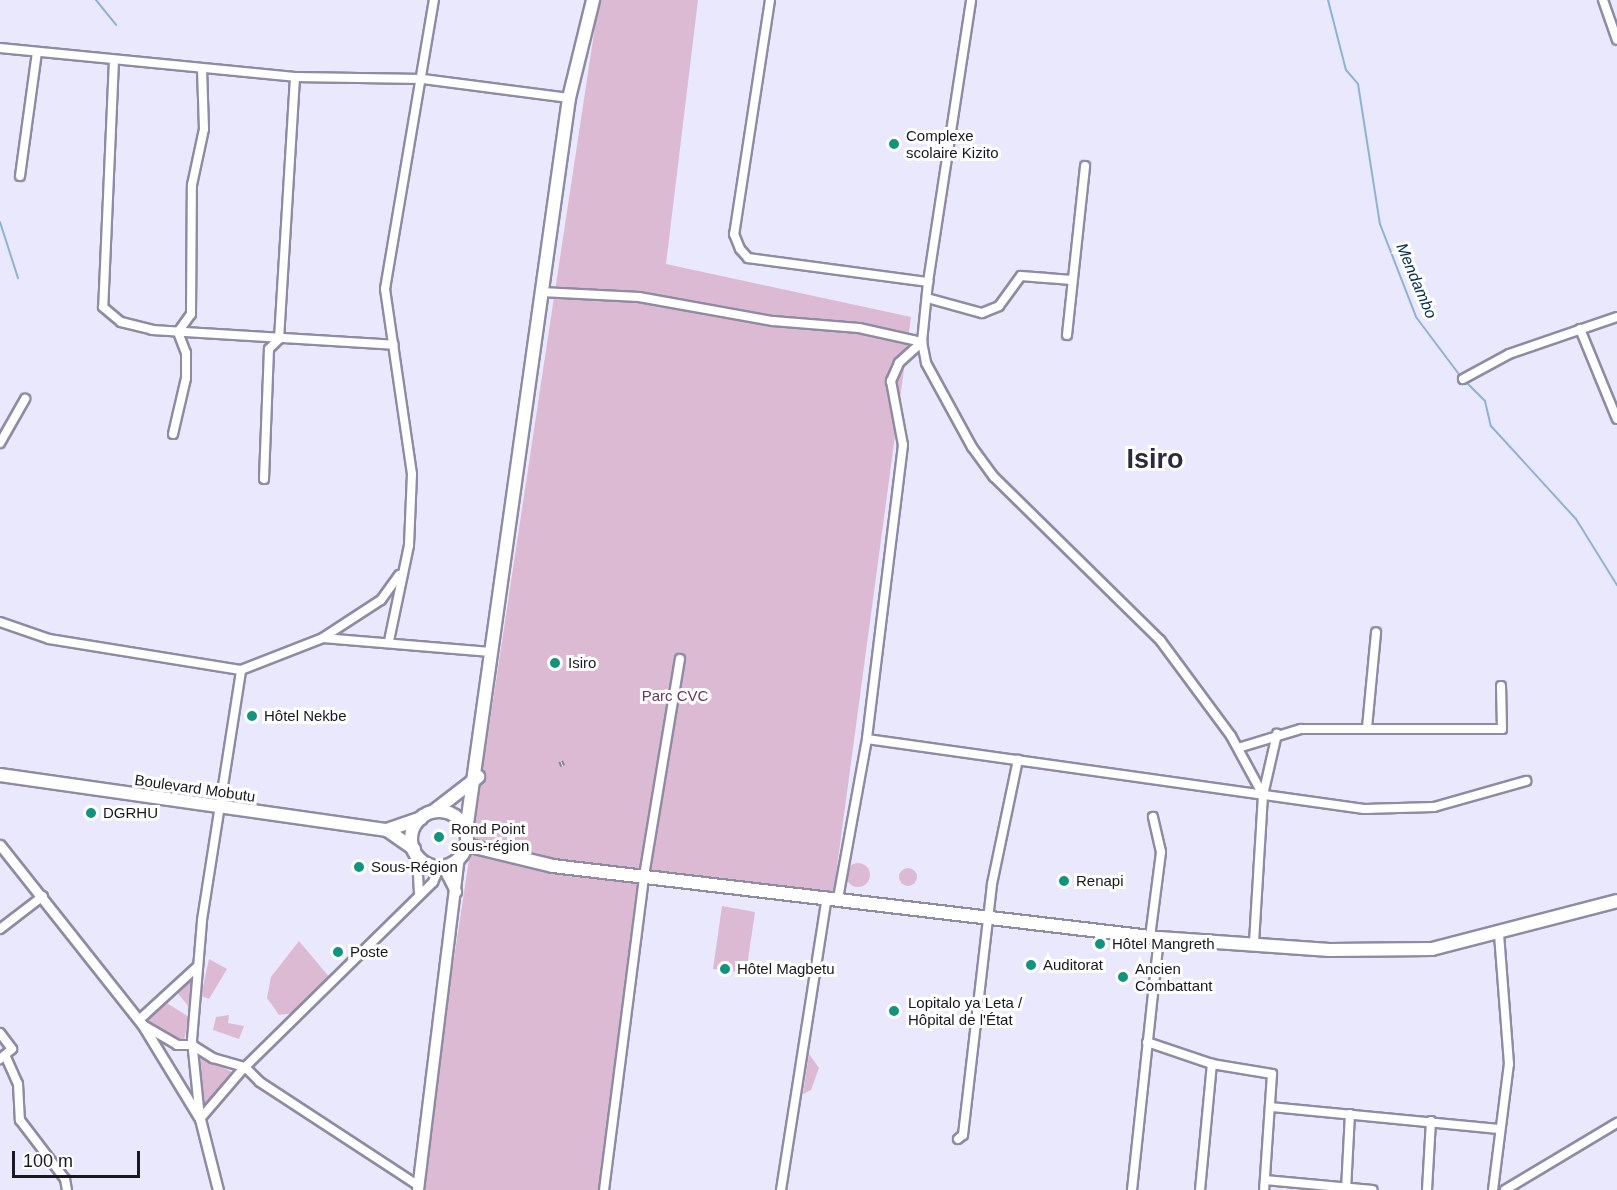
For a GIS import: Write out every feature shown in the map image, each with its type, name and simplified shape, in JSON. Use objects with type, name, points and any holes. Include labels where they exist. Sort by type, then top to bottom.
[{"type":"main road","points":[[419,1188],[459,858],[466,845],[466,831],[478,777],[490,652],[569,98],[593,0]]},
{"type":"main road","name":"Boulevard Mobutu","points":[[0,775],[387,830]]},
{"type":"main road","points":[[387,830],[434,811],[478,777]]},
{"type":"main road","points":[[434,811],[454,815],[466,831]]},
{"type":"main road","points":[[415,852],[412,836],[421,818]]},
{"type":"main road","points":[[387,830],[415,852],[442,866],[456,892]]},
{"type":"main road","points":[[466,845],[554,866],[832,897],[1155,938],[1254,944],[1432,949],[1499,934],[1617,901]]},
{"type":"main road","points":[[442,866],[459,858]]},
{"type":"street","points":[[389,641],[401,573],[410,545],[412,474],[385,289],[423,79],[434,0]]},
{"type":"street","points":[[770,0],[735,225],[740,249],[748,258],[928,282]]},
{"type":"street","points":[[970,0],[928,282],[922,342],[938,390],[986,468],[1160,640],[1238,748],[1263,795]]},
{"type":"street","points":[[1603,0],[1617,38]]},
{"type":"street","points":[[0,48],[295,77],[423,79],[569,98]]},
{"type":"street","points":[[20,176],[38,52]]},
{"type":"street","points":[[114,60],[103,307],[121,322],[178,333],[394,345]]},
{"type":"street","points":[[178,333],[191,314],[192,185],[204,129],[202,68]]},
{"type":"street","points":[[264,479],[269,349],[279,339],[295,77]]},
{"type":"street","points":[[1067,335],[1085,166]]},
{"type":"street","points":[[927,298],[982,314],[999,306],[1017,277],[1072,280]]},
{"type":"street","points":[[541,292],[639,297],[773,321],[859,328],[922,342]]},
{"type":"street","points":[[1462,378],[1580,329],[1617,317]]},
{"type":"street","points":[[1580,329],[1617,419]]},
{"type":"street","points":[[173,434],[186,378],[186,353],[178,333]]},
{"type":"street","points":[[781,1190],[832,897],[867,739],[903,445],[891,381],[899,363],[922,342]]},
{"type":"street","points":[[1,440],[25,399]]},
{"type":"street","points":[[0,621],[49,639],[241,670],[323,638],[381,600],[401,573]]},
{"type":"street","points":[[1367,728],[1376,632]]},
{"type":"street","points":[[323,638],[389,641],[490,652]]},
{"type":"street","points":[[604,1190],[644,876],[680,659]]},
{"type":"street","points":[[218,1190],[200,1119],[192,1045],[198,966],[218,807],[241,670]]},
{"type":"street","points":[[1238,748],[1277,734],[1367,728],[1502,729],[1501,686]]},
{"type":"street","points":[[1254,944],[1263,795],[1277,734]]},
{"type":"street","points":[[867,739],[1263,795],[1403,811],[1526,781]]},
{"type":"street","points":[[958,1139],[963,1136],[992,917],[992,884],[1018,760]]},
{"type":"street","points":[[1132,1190],[1161,852],[1153,817]]},
{"type":"street","points":[[0,845],[43,896],[140,1022],[200,1119]]},
{"type":"street","points":[[415,852],[419,892]]},
{"type":"street","points":[[200,1119],[245,1067],[419,892],[433,882],[442,866]]},
{"type":"street","points":[[0,929],[43,896]]},
{"type":"street","points":[[1493,1190],[1509,1064],[1499,934]]},
{"type":"street","points":[[140,1022],[198,966]]},
{"type":"street","points":[[140,1022],[177,1045],[192,1045],[213,1058],[245,1067],[260,1082],[419,1188]]},
{"type":"street","points":[[0,1033],[12,1049],[3,1057],[18,1084],[20,1120],[67,1190]]},
{"type":"street","points":[[1146,1042],[1212,1064],[1272,1074],[1264,1190]]},
{"type":"street","points":[[1200,1190],[1212,1064]]},
{"type":"street","points":[[1271,1107],[1500,1129]]},
{"type":"street","points":[[1346,1189],[1350,1114]]},
{"type":"street","points":[[1427,1190],[1431,1121]]},
{"type":"street","points":[[1505,1190],[1617,1123]]},
{"type":"street","points":[[1265,1180],[1373,1190]]},
{"type":"green space","name":"Parc CVC","points":[[599,0],[698,0],[666,264],[911,317],[832,904],[644,876],[607,1190],[419,1190]]},
{"type":"green space","points":[[858,863],[867,866],[870,875],[867,884],[858,887],[849,884],[846,875],[849,866]]},
{"type":"green space","points":[[904,868],[912,868],[917,873],[915,884],[904,886],[899,881],[899,873]]},
{"type":"green space","points":[[722,906],[755,912],[746,973],[713,969]]},
{"type":"green space","points":[[299,941],[330,978],[294,1013],[279,1015],[267,998],[271,977]]},
{"type":"green space","points":[[209,959],[227,969],[209,999],[201,996]]},
{"type":"green space","points":[[186,981],[191,981],[189,1007],[175,990]]},
{"type":"green space","points":[[165,1002],[189,1017],[184,1041],[146,1023]]},
{"type":"green space","points":[[229,1015],[228,1023],[244,1026],[239,1039],[213,1030],[216,1017]]},
{"type":"green space","points":[[196,1054],[234,1073],[204,1105]]},
{"type":"green space","points":[[809,1054],[819,1068],[811,1090],[803,1094]]},
{"type":"waterway","points":[[96,0],[116,25]]},
{"type":"waterway","name":"Mendambo","points":[[1328,0],[1346,70],[1358,84],[1380,224],[1416,317],[1461,377]]},
{"type":"waterway","points":[[0,222],[18,278]]},
{"type":"waterway","name":"Mendambo","points":[[1465,381],[1485,401],[1491,426],[1576,519],[1617,585]]},
{"type":"railway","points":[[561,761],[563,766]]},
{"type":"place","name":"Complexe scolaire Kizito","points":[[894,144]]},
{"type":"place","name":"Isiro","points":[[555,663]]},
{"type":"place","name":"Hôtel Nekbe","points":[[252,716]]},
{"type":"place","name":"DGRHU","points":[[91,813]]},
{"type":"place","name":"Rond Point sous-région","points":[[439,837]]},
{"type":"place","name":"Sous-Région","points":[[359,867]]},
{"type":"place","name":"Renapi","points":[[1064,881]]},
{"type":"place","name":"Hôtel Mangreth","points":[[1100,944]]},
{"type":"place","name":"Poste","points":[[338,952]]},
{"type":"place","name":"Auditorat","points":[[1031,965]]},
{"type":"place","name":"Hôtel Magbetu","points":[[725,969]]},
{"type":"place","name":"Ancien Combattant","points":[[1123,977]]},
{"type":"place","name":"Lopitalo ya Leta / Hôpital de l'État","points":[[894,1011]]},
{"type":"district","name":"Isiro","points":[[1155,460]]}]
